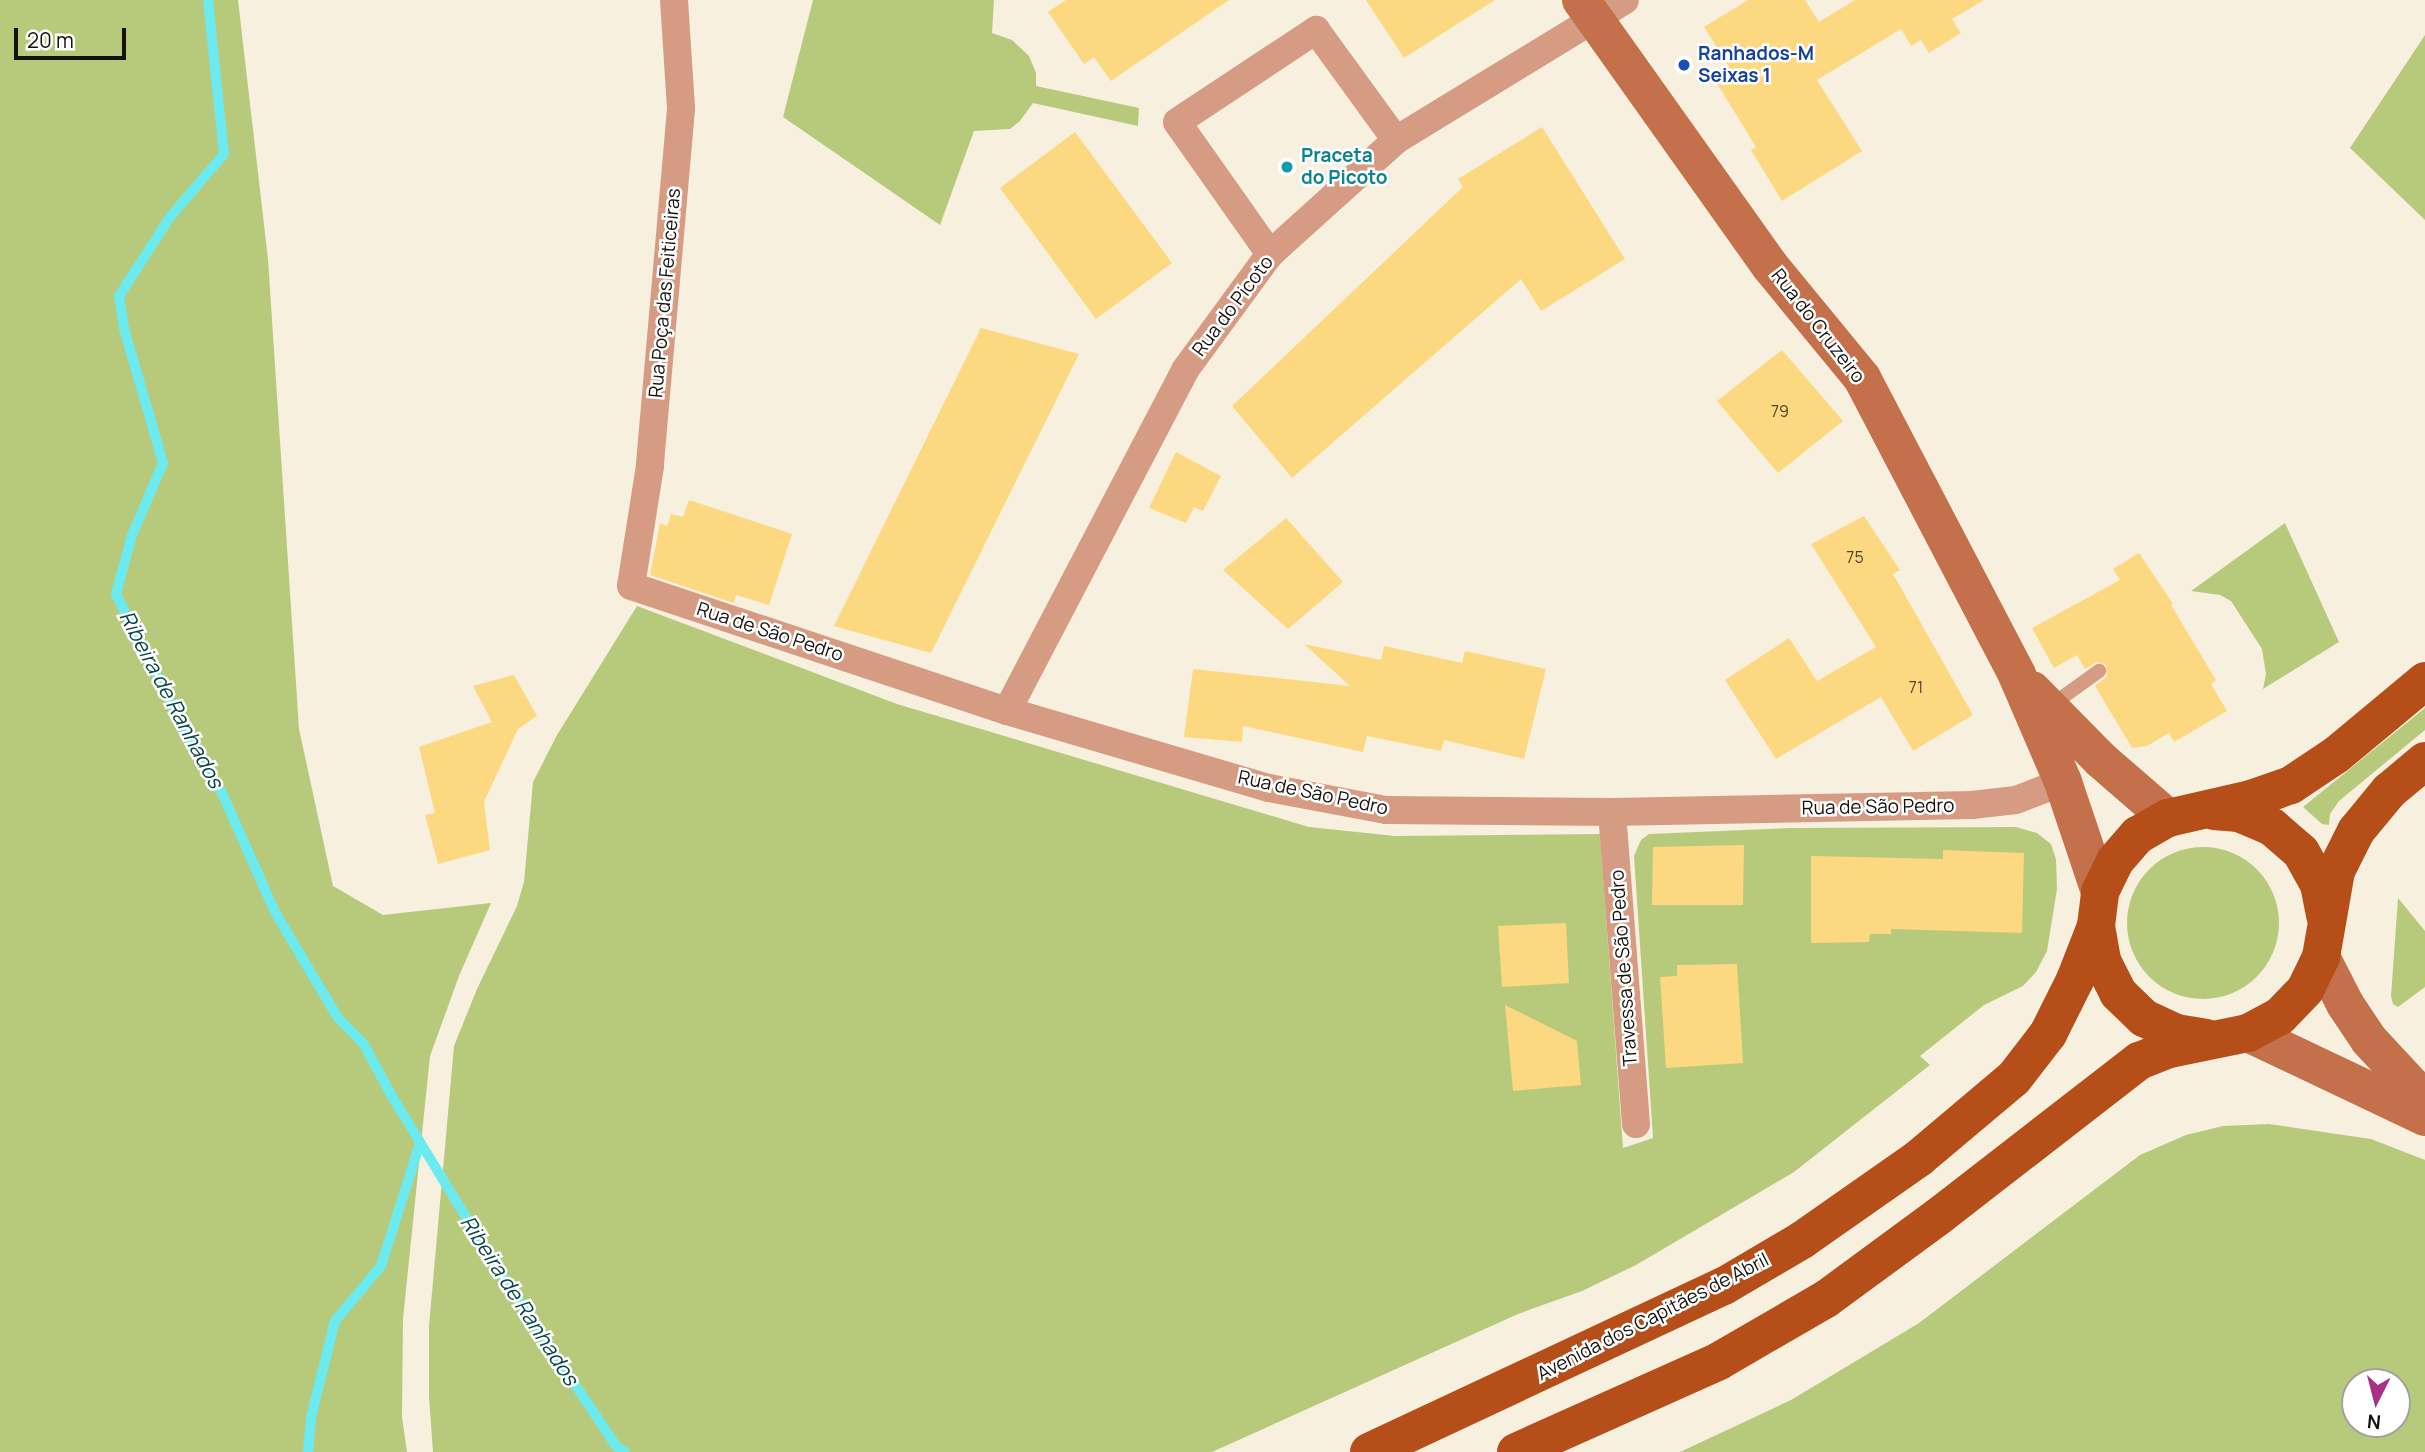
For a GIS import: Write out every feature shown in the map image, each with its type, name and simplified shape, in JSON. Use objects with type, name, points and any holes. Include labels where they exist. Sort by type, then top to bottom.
[{"type":"main road","name":"Avenida dos Capitães de Abril","points":[[1369,1452],[1724,1286],[1802,1240],[1919,1158],[2007,1085],[2033,1056],[2063,1007],[2115,860],[2138,835],[2185,814],[2252,799],[2291,785],[2336,755],[2425,681]]},
{"type":"main road","points":[[1516,1452],[1720,1361],[1772,1332],[1885,1258],[2139,1061],[2169,1049],[2230,1036],[2280,1016],[2305,990],[2324,939],[2336,871],[2356,831],[2389,790],[2425,761]]},
{"type":"main road","points":[[2185,814],[2239,813],[2272,827],[2301,852],[2319,884],[2324,939]]},
{"type":"main road","points":[[2098,909],[2102,961],[2118,993],[2144,1018],[2176,1033],[2230,1036]]},
{"type":"street","name":"Rua Poça das Feiticeiras","points":[[631,586],[650,466],[681,109],[674,0]]},
{"type":"street","name":"Rua do Picoto","points":[[1007,711],[1185,370],[1270,254],[1396,140],[1600,7]]},
{"type":"street","name":"Rua do Cruzeiro","points":[[1600,7],[1770,266],[1862,378],[2017,675],[2063,782],[2098,909]]},
{"type":"street","points":[[1270,254],[1177,122],[1316,30],[1396,140]]},
{"type":"street","name":"Rua de São Pedro","points":[[631,586],[1007,711],[1269,788],[1386,810],[1612,812],[1972,805],[2016,800],[2063,782]]},
{"type":"street","name":"Rua do Cruzeiro","points":[[2017,675],[2101,760],[2185,814]]},
{"type":"street","name":"Travessa de São Pedro","points":[[1612,812],[1636,1125]]},
{"type":"street","points":[[2324,939],[2344,1004],[2371,1044],[2425,1100]]},
{"type":"street","points":[[2230,1036],[2425,1117]]},
{"type":"lane","points":[[2049,707],[2098,671]]},
{"type":"green space","points":[[0,0],[238,0],[268,259],[299,729],[333,886],[383,915],[491,903],[459,976],[430,1056],[403,1319],[402,1417],[407,1452],[0,1452]]},
{"type":"green space","points":[[813,0],[994,0],[992,33],[1012,40],[1029,56],[1036,73],[1036,86],[1139,108],[1138,126],[1033,103],[1020,121],[1010,129],[974,131],[940,225],[783,117]]},
{"type":"green space","points":[[2425,35],[2425,220],[2350,148]]},
{"type":"green space","points":[[2285,523],[2339,642],[2263,689],[2266,674],[2262,649],[2231,601],[2220,595],[2191,591]]},
{"type":"green space","points":[[637,606],[897,704],[1309,827],[1395,836],[1600,834],[1623,1148],[1653,1138],[1634,856],[1641,840],[1649,834],[1791,828],[2016,827],[2037,833],[2051,844],[2056,859],[2057,889],[2047,951],[2036,972],[2023,986],[1984,1005],[1920,1056],[1930,1065],[1794,1172],[1636,1265],[1582,1291],[1518,1314],[1212,1452],[433,1452],[429,1397],[429,1326],[454,1046],[477,989],[517,906],[524,882],[533,782],[557,735]]},
{"type":"green space","points":[[2425,708],[2425,730],[2339,801],[2330,814],[2329,825],[2322,824],[2303,807]]},
{"type":"green space","points":[[2203,847],[2232,853],[2256,870],[2273,894],[2279,923],[2273,952],[2256,976],[2232,993],[2203,999],[2174,993],[2150,976],[2133,952],[2127,923],[2133,894],[2150,870],[2174,853]]},
{"type":"green space","points":[[2398,898],[2425,931],[2425,987],[2398,1007],[2393,1004],[2391,996]]},
{"type":"green space","points":[[2269,1124],[2371,1139],[2425,1160],[2425,1452],[1680,1452],[1791,1400],[1919,1323],[2140,1155],[2186,1135],[2223,1126]]},
{"type":"building","points":[[1066,0],[1229,0],[1111,81],[1094,57],[1084,64],[1048,12]]},
{"type":"building","points":[[1366,0],[1495,0],[1404,58]]},
{"type":"building","points":[[1748,0],[1805,0],[1819,22],[1855,0],[1984,0],[1952,19],[1961,33],[1929,53],[1921,40],[1911,46],[1901,29],[1817,80],[1862,151],[1782,201],[1751,150],[1756,147],[1713,77],[1729,67],[1704,27]]},
{"type":"building","points":[[1542,127],[1625,259],[1541,311],[1521,279],[1292,478],[1232,406],[1463,187],[1458,179]]},
{"type":"building","points":[[1075,132],[1172,263],[1096,319],[1000,188]]},
{"type":"building","points":[[981,328],[1079,354],[931,653],[834,626]]},
{"type":"building","points":[[1782,350],[1843,421],[1778,473],[1717,401]]},
{"type":"building","points":[[1176,452],[1221,476],[1203,511],[1194,507],[1186,523],[1149,508]]},
{"type":"building","points":[[689,500],[792,534],[769,605],[736,595],[734,603],[650,575],[660,523],[667,526],[671,514],[683,517]]},
{"type":"building","points":[[1864,516],[1900,570],[1893,574],[1973,715],[1913,751],[1881,697],[1776,759],[1725,680],[1789,638],[1817,681],[1876,647],[1811,544]]},
{"type":"building","points":[[1286,518],[1343,582],[1288,629],[1223,570]]},
{"type":"building","points":[[2139,553],[2173,604],[2171,605],[2216,680],[2211,684],[2227,711],[2174,742],[2169,733],[2147,746],[2132,748],[2095,686],[2107,676],[2106,665],[2097,662],[2085,669],[2077,655],[2054,668],[2032,628],[2120,580],[2113,569]]},
{"type":"building","points":[[1304,644],[1381,660],[1384,646],[1462,663],[1465,651],[1546,669],[1524,759],[1444,740],[1441,751],[1367,736],[1363,752],[1243,726],[1242,742],[1184,737],[1193,669],[1350,686]]},
{"type":"building","points":[[514,675],[537,716],[518,729],[484,802],[490,850],[438,864],[425,815],[435,813],[419,747],[492,722],[473,686]]},
{"type":"building","points":[[1744,845],[1743,905],[1652,905],[1653,847]]},
{"type":"building","points":[[1943,850],[2024,853],[2022,933],[1891,929],[1891,934],[1870,934],[1869,942],[1811,943],[1811,856],[1943,859]]},
{"type":"building","points":[[1566,923],[1569,983],[1502,987],[1498,926]]},
{"type":"building","points":[[1737,964],[1743,1063],[1666,1068],[1660,977],[1677,976],[1677,965]]},
{"type":"building","points":[[1505,1005],[1577,1041],[1581,1085],[1513,1091]]},
{"type":"waterway","name":"Ribeira de Ranhados","points":[[208,0],[224,154],[170,217],[119,296],[125,332],[163,463],[132,535],[116,594],[188,737],[222,793],[275,912],[338,1018],[363,1043],[393,1098],[494,1263],[616,1446],[625,1452]]},
{"type":"waterway","name":"Ribeira de Ranhados","points":[[308,1452],[311,1417],[335,1321],[381,1266],[420,1143]]},
{"type":"place","name":"Ranhados-M Seixas 1","points":[[1684,65]]},
{"type":"place","name":"Praceta do Picoto","points":[[1287,167]]}]
